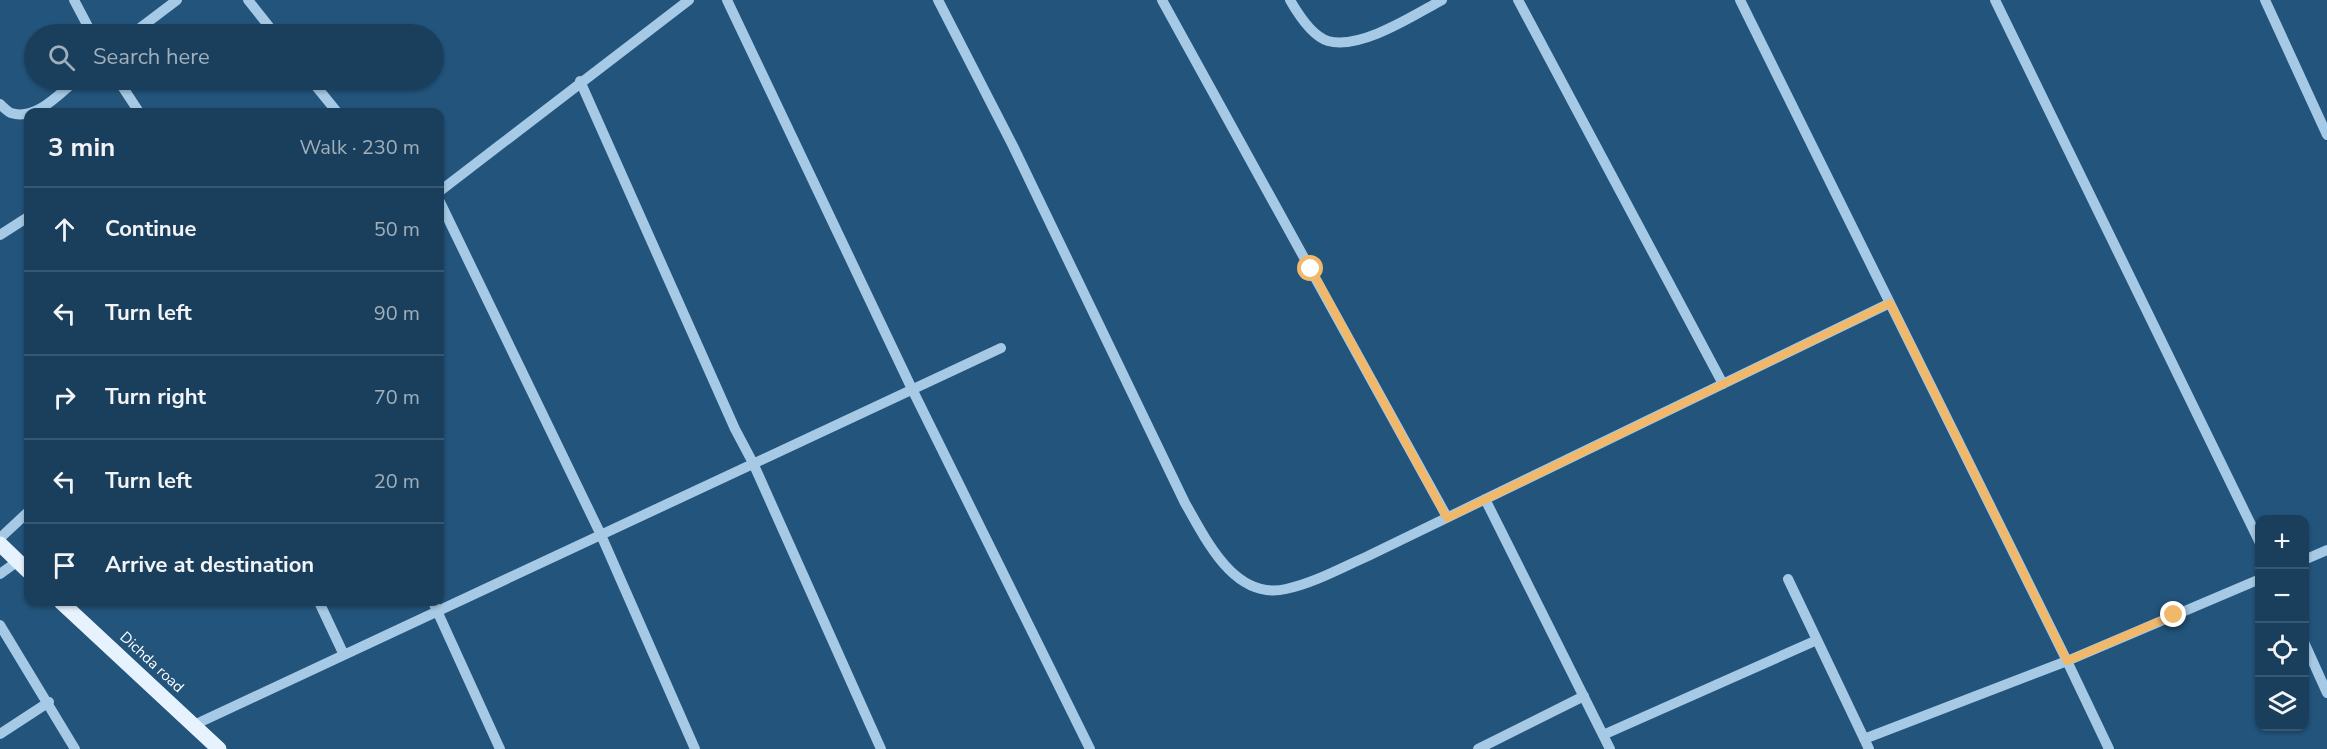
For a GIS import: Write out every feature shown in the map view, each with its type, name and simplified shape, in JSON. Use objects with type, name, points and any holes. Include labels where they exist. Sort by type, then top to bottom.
[{"type":"main road","points":[[0,544],[23,566]]},
{"type":"main road","name":"Dichda road","points":[[65,606],[219,749]]},
{"type":"street","points":[[74,0],[87,24]]},
{"type":"street","points":[[145,24],[177,0]]},
{"type":"street","points":[[248,0],[267,24]]},
{"type":"street","points":[[444,188],[580,81],[689,0]]},
{"type":"street","points":[[728,0],[912,389],[1090,749]]},
{"type":"street","points":[[938,0],[1013,146],[1185,503],[1204,536],[1240,581],[1263,590],[1285,590],[1368,556],[1890,303]]},
{"type":"street","points":[[1162,0],[1447,518]]},
{"type":"street","points":[[1290,0],[1307,25],[1327,40],[1349,42],[1395,25],[1442,0]]},
{"type":"street","points":[[1518,0],[1723,384]]},
{"type":"street","points":[[1740,0],[2109,749]]},
{"type":"street","points":[[1995,0],[2255,535]]},
{"type":"street","points":[[2265,0],[2327,135]]},
{"type":"street","points":[[580,81],[880,749]]},
{"type":"street","points":[[42,108],[64,90]]},
{"type":"street","points":[[125,90],[136,108]]},
{"type":"street","points":[[319,90],[334,108]]},
{"type":"street","points":[[0,104],[10,113],[24,117]]},
{"type":"street","points":[[444,210],[601,535],[695,749]]},
{"type":"street","points":[[0,235],[24,220]]},
{"type":"street","points":[[444,602],[601,535],[1001,348]]},
{"type":"street","points":[[1485,499],[1610,749]]},
{"type":"street","points":[[0,538],[24,516]]},
{"type":"street","points":[[2309,558],[2327,550]]},
{"type":"street","points":[[0,574],[23,566]]},
{"type":"street","points":[[1788,579],[1867,744],[2255,581]]},
{"type":"street","points":[[321,606],[344,656]]},
{"type":"street","points":[[194,725],[344,656],[435,606],[501,749]]},
{"type":"street","points":[[0,625],[49,702],[75,749]]},
{"type":"street","points":[[1603,735],[1817,640]]},
{"type":"street","points":[[2309,653],[2327,693]]},
{"type":"street","points":[[1478,749],[1584,696]]},
{"type":"street","points":[[0,734],[49,702]]},
{"type":"route","points":[[1311,269],[1447,518],[1890,303],[2067,661],[2174,615]]}]
